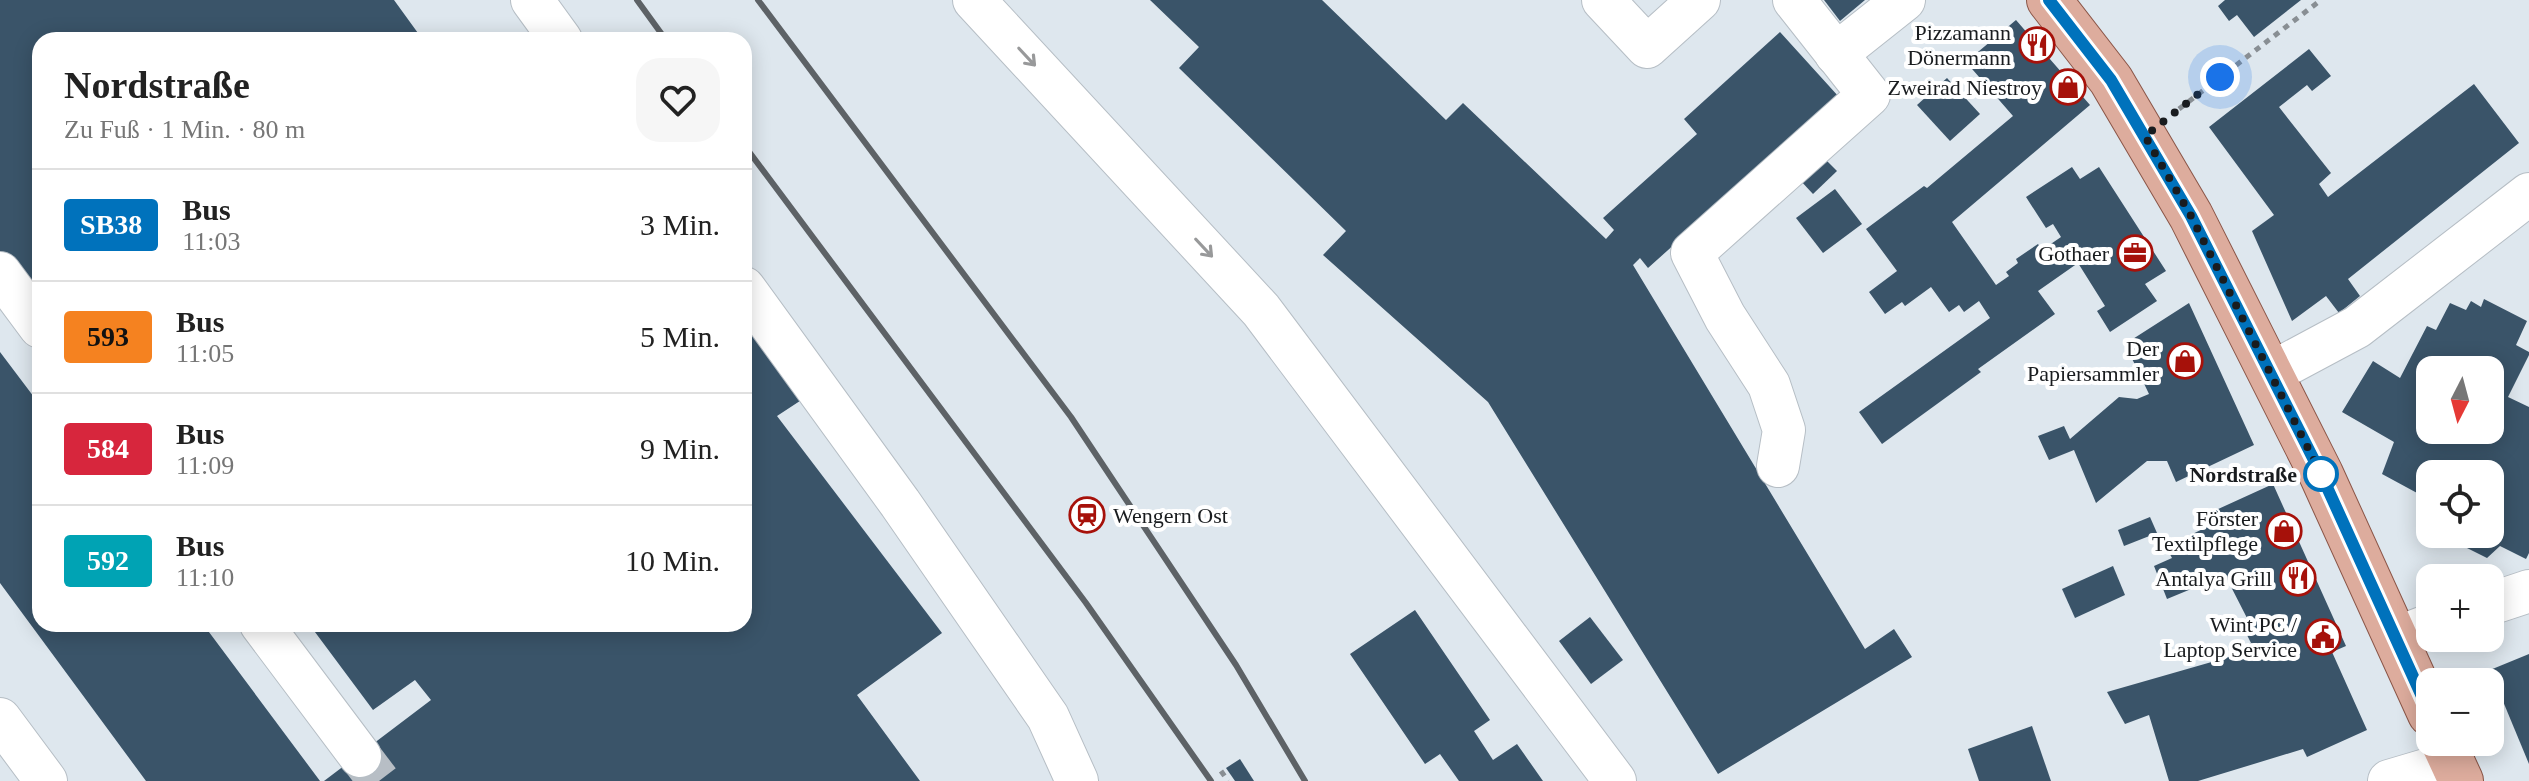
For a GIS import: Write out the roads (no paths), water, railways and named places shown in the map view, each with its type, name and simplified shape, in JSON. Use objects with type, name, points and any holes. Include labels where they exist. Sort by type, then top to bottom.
[{"type":"main road","points":[[2049,0],[2111,80],[2191,216],[2271,373],[2413,631],[2421,668]]},
{"type":"street","points":[[532,0],[555,32]]},
{"type":"street","points":[[974,0],[1261,310],[1615,781]]},
{"type":"street","points":[[1603,0],[1647,47],[1699,0]]},
{"type":"street","points":[[1778,466],[1784,430],[1769,385],[1725,317],[1692,253],[1869,95],[1794,0]]},
{"type":"street","points":[[1836,54],[1904,0]]},
{"type":"street","points":[[2271,373],[2357,327],[2529,194]]},
{"type":"street","points":[[0,273],[32,316]]},
{"type":"street","points":[[752,299],[900,503],[1048,717],[1077,781]]},
{"type":"street","points":[[2504,599],[2529,591]]},
{"type":"street","points":[[267,632],[360,756]]},
{"type":"street","points":[[0,719],[46,781]]},
{"type":"street","points":[[2389,781],[2452,762]]},
{"type":"tunnel","points":[[360,756],[379,781]]},
{"type":"railway","points":[[637,0],[660,32]]},
{"type":"railway","points":[[758,0],[1071,417],[1236,665],[1305,781]]},
{"type":"railway","points":[[752,156],[1086,603],[1211,781]]},
{"type":"place","name":"Pizzamann Dönermann","points":[[2037,45]]},
{"type":"place","name":"Zweirad Niestroy","points":[[2068,87]]},
{"type":"place","name":"Gothaer","points":[[2135,253]]},
{"type":"place","name":"Der Papiersammler","points":[[2185,361]]},
{"type":"place","name":"Nordstraße","points":[[2321,474]]},
{"type":"place","name":"Wengern Ost","points":[[1087,515]]},
{"type":"place","name":"Förster Textilpflege","points":[[2284,531]]},
{"type":"place","name":"Antalya Grill","points":[[2298,578]]},
{"type":"place","name":"Wint PC / Laptop Service","points":[[2323,637]]}]
